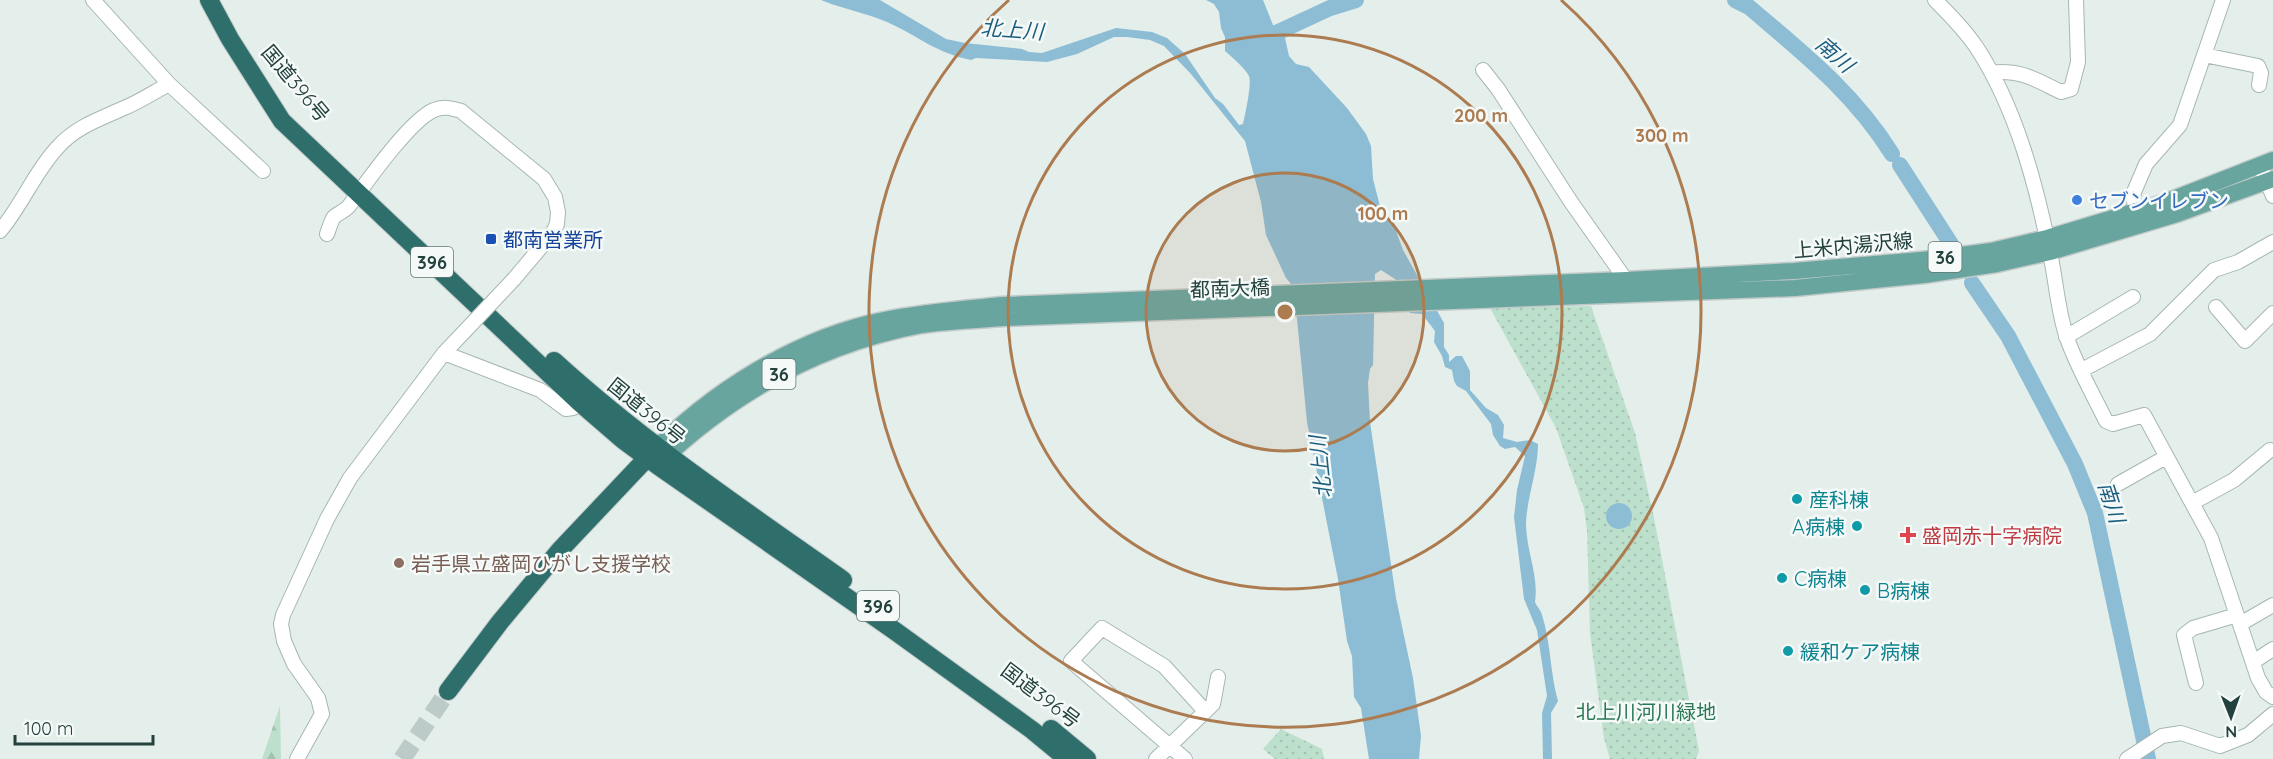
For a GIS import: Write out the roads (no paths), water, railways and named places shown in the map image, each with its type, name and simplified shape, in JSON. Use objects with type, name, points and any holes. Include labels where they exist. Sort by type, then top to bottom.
[{"type":"highway","name":"国道396号","points":[[209,0],[230,39],[291,116],[360,189],[583,397],[657,457],[1032,729],[1067,759]]},
{"type":"highway","name":"国道396号","points":[[657,457],[1041,721],[1087,759]]},
{"type":"highway","points":[[452,693],[500,622],[560,550],[657,457]]},
{"type":"main road","name":"上米内湯沢線","points":[[1606,287],[1796,288],[1997,264],[2266,163]]},
{"type":"main road","name":"上米内湯沢線","points":[[1606,287],[1626,280],[1794,271],[1932,259],[2048,245],[2128,230],[2271,186]]},
{"type":"main road","name":"都南大橋","points":[[657,457],[719,395],[760,369],[801,347],[882,320],[1004,318],[1606,287]]},
{"type":"street","points":[[93,0],[169,84],[263,171]]},
{"type":"street","points":[[1935,0],[1963,31],[1992,73],[2026,161],[2048,245],[2066,337],[2106,421],[2113,424],[2144,415],[2211,538],[2253,662],[2262,685],[2273,697]]},
{"type":"street","points":[[1992,73],[2006,70],[2061,92],[2071,89],[2078,62],[2076,0]]},
{"type":"street","points":[[2137,211],[2133,198],[2134,192],[2146,164],[2180,125],[2223,0]]},
{"type":"street","points":[[2204,55],[2258,66],[2261,73],[2259,86]]},
{"type":"street","points":[[1483,70],[1626,280]]},
{"type":"street","points":[[0,231],[10,219],[38,171],[58,146],[79,129],[98,118],[126,108],[169,84]]},
{"type":"street","points":[[297,759],[322,714],[318,698],[294,664],[284,641],[281,624],[327,519],[350,478],[444,353],[514,279],[552,234],[557,224],[558,212],[555,197],[544,179],[460,111],[446,107],[424,115],[360,189],[347,208],[334,218],[327,234]]},
{"type":"street","points":[[2266,163],[2271,186]]},
{"type":"street","points":[[2082,370],[2150,334],[2214,270],[2238,262],[2273,242]]},
{"type":"street","points":[[2066,337],[2133,297]]},
{"type":"street","points":[[2216,307],[2245,341],[2273,313]]},
{"type":"street","points":[[444,353],[540,390],[566,409],[573,408],[583,397]]},
{"type":"street","points":[[2192,503],[2234,480],[2270,450]]},
{"type":"street","points":[[2118,484],[2166,456]]},
{"type":"street","points":[[2196,683],[2184,635],[2193,628],[2238,619],[2273,605]]},
{"type":"street","points":[[1185,759],[1071,661],[1102,628],[1164,666],[1205,711]]},
{"type":"street","points":[[2253,662],[2273,649]]},
{"type":"street","points":[[1156,759],[1213,704],[1218,677]]},
{"type":"street","points":[[2130,756],[2151,745],[2162,736],[2181,733],[2221,753],[2248,735],[2273,714]]},
{"type":"water","name":"北上川","points":[[821,0],[880,0],[946,39],[1022,49],[1029,52],[1042,53],[1116,28],[1152,32],[1167,38],[1185,54],[1215,98],[1223,104],[1239,125],[1243,124],[1249,92],[1249,76],[1242,66],[1225,51],[1225,37],[1219,12],[1214,4],[1206,0],[1263,0],[1273,25],[1285,38],[1289,56],[1296,64],[1309,67],[1347,108],[1366,134],[1371,146],[1373,179],[1381,210],[1395,228],[1403,250],[1444,323],[1444,347],[1449,355],[1449,362],[1456,356],[1462,356],[1470,371],[1470,390],[1486,408],[1498,415],[1504,425],[1503,438],[1517,442],[1530,440],[1538,444],[1526,523],[1535,582],[1535,602],[1545,626],[1558,701],[1551,713],[1552,759],[1543,759],[1542,713],[1547,696],[1537,630],[1524,599],[1514,517],[1517,490],[1525,456],[1515,447],[1505,449],[1500,446],[1493,435],[1491,424],[1466,391],[1457,386],[1452,370],[1445,367],[1434,342],[1435,331],[1422,314],[1410,313],[1398,281],[1381,270],[1375,274],[1373,365],[1370,369],[1368,383],[1370,422],[1396,598],[1413,678],[1421,736],[1419,759],[1369,759],[1361,708],[1354,697],[1352,656],[1347,641],[1338,579],[1307,422],[1297,319],[1291,284],[1266,235],[1261,202],[1245,141],[1191,74],[1164,46],[1150,40],[1114,37],[1077,54],[1047,62],[976,58],[971,60],[937,49],[887,22]]},
{"type":"water","points":[[1619,503],[1628,507],[1632,516],[1628,525],[1619,529],[1610,525],[1606,516],[1610,507]]},
{"type":"waterway","name":"南川","points":[[1258,36],[1274,34],[1330,8],[1356,0]]},
{"type":"waterway","name":"南川","points":[[1735,0],[1749,7],[1826,75],[1861,112],[1892,154]]},
{"type":"waterway","name":"南川","points":[[1900,165],[1951,244]]},
{"type":"waterway","name":"南川","points":[[1972,283],[2008,336],[2075,464],[2095,513],[2148,759]]},
{"type":"tunnel","points":[[402,759],[448,691]]},
{"type":"place","name":"セブンイレブン","points":[[2077,200]]},
{"type":"place","name":"都南営業所","points":[[491,239]]},
{"type":"place","name":"産科棟","points":[[1797,499]]},
{"type":"place","name":"A病棟","points":[[1857,526]]},
{"type":"place","name":"盛岡赤十字病院","points":[[1908,535]]},
{"type":"place","name":"岩手県立盛岡ひがし支援学校","points":[[399,563]]},
{"type":"place","name":"C病棟","points":[[1782,578]]},
{"type":"place","name":"B病棟","points":[[1865,590]]},
{"type":"place","name":"緩和ケア病棟","points":[[1788,651]]},
{"type":"park label","name":"北上川河川緑地","points":[[1646,711]]}]
